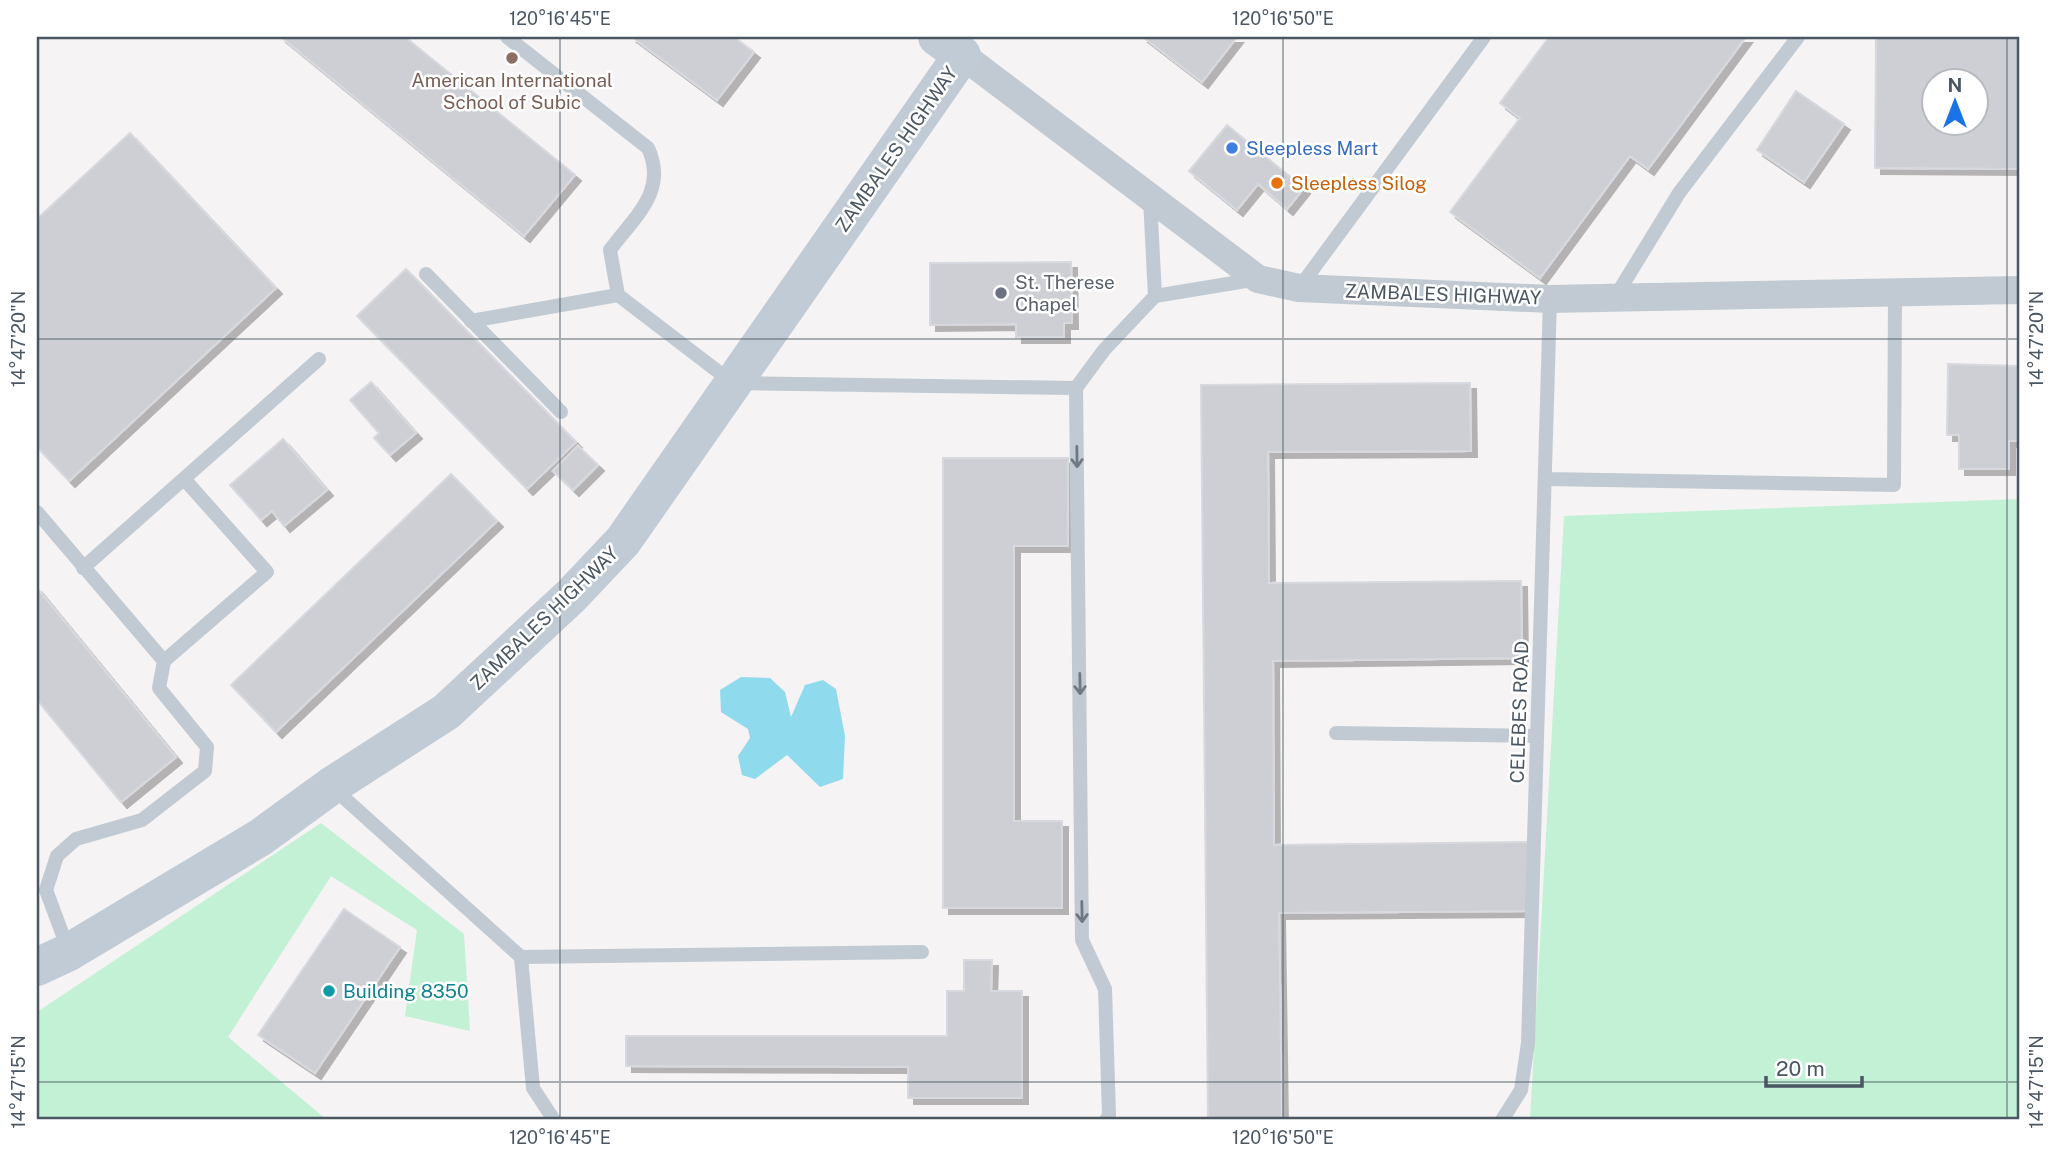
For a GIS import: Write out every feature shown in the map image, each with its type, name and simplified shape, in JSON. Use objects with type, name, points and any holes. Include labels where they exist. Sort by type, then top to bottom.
[{"type":"main road","name":"ZAMBALES HIGHWAY","points":[[53,959],[261,837],[331,786],[446,712],[571,596],[623,541],[733,383],[956,46]]},
{"type":"street","name":"ZAMBALES HIGHWAY","points":[[956,46],[1258,279],[1299,288],[1550,299],[2019,290]]},
{"type":"lane","points":[[508,37],[648,148],[656,165],[655,188],[610,250],[618,295],[733,383],[1076,388]]},
{"type":"lane","points":[[1299,288],[1484,37]]},
{"type":"lane","points":[[1614,299],[1679,192],[1798,37]]},
{"type":"lane","points":[[1150,198],[1155,296]]},
{"type":"lane","points":[[426,274],[562,412]]},
{"type":"lane","points":[[1106,1120],[1109,1115],[1105,989],[1083,940],[1076,388],[1104,350],[1155,296],[1258,279]]},
{"type":"lane","points":[[1545,479],[1894,485],[1895,293]]},
{"type":"lane","points":[[471,321],[618,295]]},
{"type":"lane","name":"CELEBES ROAD","points":[[1502,1120],[1521,1090],[1528,1043],[1550,299]]},
{"type":"lane","points":[[83,568],[319,359]]},
{"type":"lane","points":[[53,959],[46,890],[57,856],[76,839],[142,820],[205,771],[207,747],[159,688],[164,661],[267,572],[185,480]]},
{"type":"lane","points":[[37,512],[164,661]]},
{"type":"lane","points":[[1336,733],[1537,736]]},
{"type":"lane","points":[[331,786],[521,957],[922,952]]},
{"type":"lane","points":[[521,957],[533,1088],[554,1120]]},
{"type":"green space","points":[[2019,499],[2019,1120],[1530,1120],[1564,516]]},
{"type":"green space","points":[[321,823],[464,934],[470,1031],[405,1016],[417,930],[331,876],[228,1037],[327,1120],[37,1120],[37,1012]]},
{"type":"water","points":[[741,677],[770,678],[785,692],[791,717],[805,685],[823,680],[836,689],[845,736],[843,779],[820,787],[787,755],[755,779],[742,775],[738,756],[750,738],[748,729],[721,712],[720,690]]},
{"type":"building","points":[[281,37],[405,37],[575,175],[524,236]]},
{"type":"building","points":[[632,37],[734,37],[754,52],[717,100]]},
{"type":"building","points":[[1143,37],[1237,37],[1202,82]]},
{"type":"building","points":[[1549,37],[1746,37],[1648,169],[1630,156],[1540,278],[1450,212],[1520,118],[1500,103]]},
{"type":"building","points":[[1876,37],[2019,37],[2019,169],[1875,168]]},
{"type":"building","points":[[1796,91],[1844,124],[1804,182],[1757,150]]},
{"type":"building","name":"Sleepless Mart","points":[[1227,125],[1304,188],[1287,209],[1258,184],[1237,210],[1189,171]]},
{"type":"building","points":[[130,133],[276,288],[69,481],[37,447],[37,219]]},
{"type":"building","name":"St. Therese Chapel","points":[[1071,262],[1072,323],[1064,323],[1064,337],[1016,337],[1016,324],[930,325],[930,263]]},
{"type":"building","points":[[406,269],[576,442],[527,489],[357,316]]},
{"type":"building","points":[[1948,364],[2019,366],[2019,441],[2009,441],[2009,469],[1959,469],[1959,435],[1947,435]]},
{"type":"building","points":[[371,382],[416,433],[390,455],[374,438],[379,433],[350,400]]},
{"type":"building","points":[[1470,383],[1471,451],[1268,452],[1269,583],[1521,581],[1522,658],[1273,661],[1274,845],[1530,842],[1531,911],[1279,913],[1282,1120],[1208,1120],[1201,385]]},
{"type":"building","points":[[283,439],[327,490],[284,526],[272,511],[261,520],[230,485]]},
{"type":"building","points":[[578,446],[598,465],[573,490],[553,471]]},
{"type":"building","points":[[943,458],[1068,458],[1068,546],[1014,546],[1014,821],[1062,821],[1062,908],[943,908]]},
{"type":"building","points":[[451,474],[497,521],[276,732],[231,685]]},
{"type":"building","points":[[37,588],[176,757],[121,802],[37,700]]},
{"type":"building","name":"Building 8350","points":[[344,909],[400,947],[315,1073],[258,1035]]},
{"type":"building","points":[[964,960],[992,960],[991,991],[1022,991],[1022,1098],[908,1098],[908,1067],[626,1066],[626,1036],[947,1036],[947,991],[964,991]]},
{"type":"place","name":"American International School of Subic","points":[[512,58]]},
{"type":"place","name":"Sleepless Mart","points":[[1232,148]]},
{"type":"place","name":"Sleepless Silog","points":[[1277,183]]},
{"type":"place","name":"St. Therese Chapel","points":[[1001,293]]},
{"type":"place","name":"Building 8350","points":[[329,991]]}]
